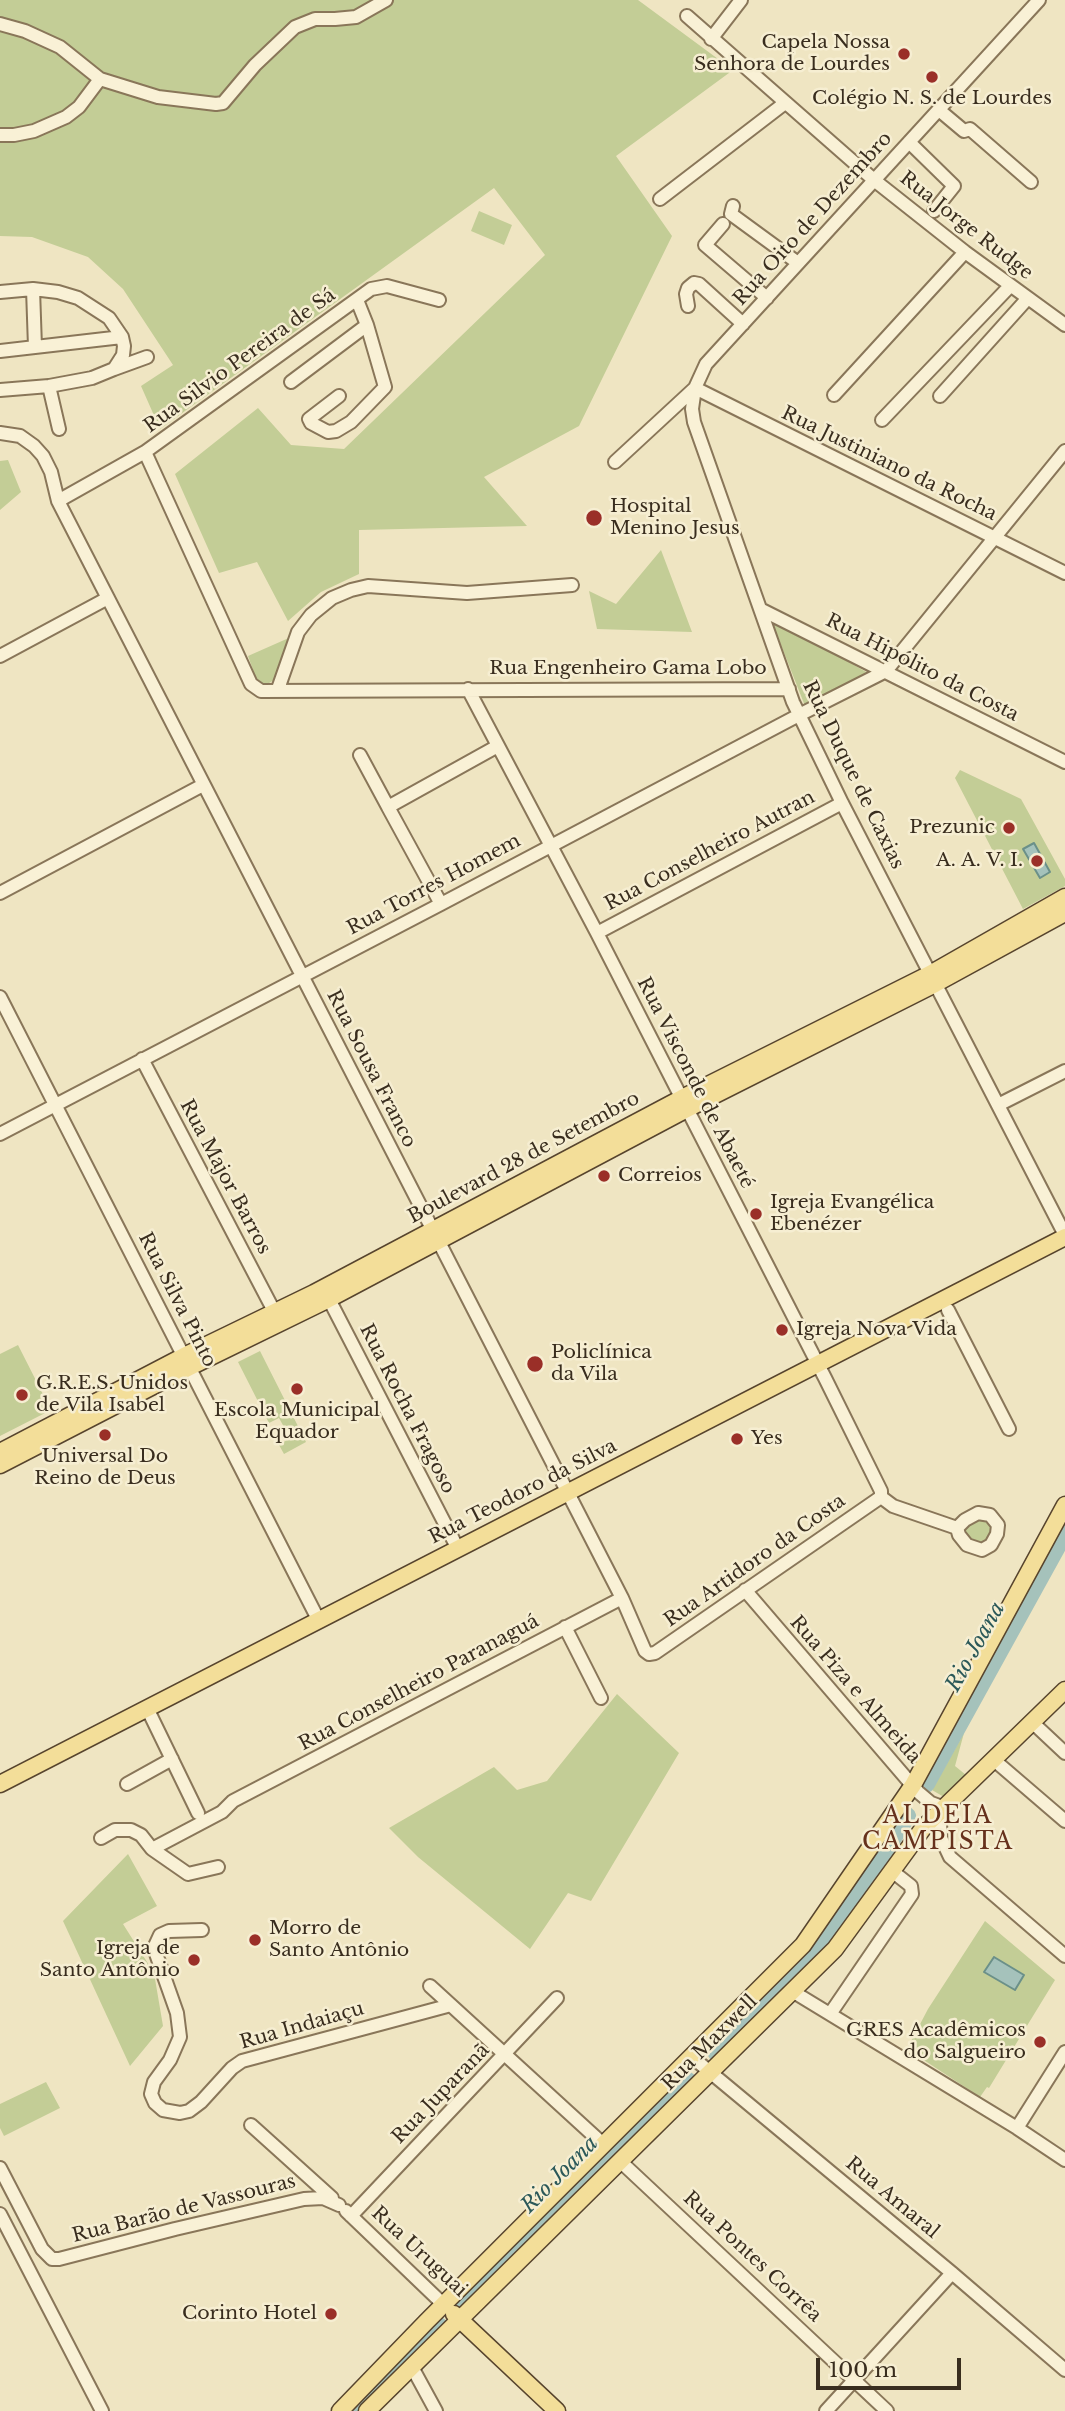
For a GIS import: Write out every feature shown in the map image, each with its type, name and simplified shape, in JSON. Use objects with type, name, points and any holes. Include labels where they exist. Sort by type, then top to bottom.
[{"type":"main road","name":"Boulevard 28 de Setembro","points":[[932,979],[1065,897]]},
{"type":"main road","name":"Boulevard 28 de Setembro","points":[[0,1452],[321,1296],[685,1104],[1065,913]]},
{"type":"main road","name":"Rua Teodoro da Silva","points":[[0,1784],[1065,1236]]},
{"type":"main road","name":"Boulevard 28 de Setembro","points":[[0,1465],[275,1313],[321,1296]]},
{"type":"main road","name":"Rua Maxwell","points":[[340,2411],[803,1945],[913,1785],[1065,1505]]},
{"type":"main road","name":"Rua Maxwell","points":[[367,2411],[835,1949],[924,1827],[1065,1690]]},
{"type":"main road","name":"Rua Uruguai","points":[[444,2305],[557,2411]]},
{"type":"street","points":[[0,24],[25,31],[60,47],[100,79],[158,97],[208,104],[223,103],[255,65],[295,27],[315,19],[356,17],[386,0]]},
{"type":"street","points":[[710,39],[741,0]]},
{"type":"street","name":"Rua Oito de Dezembro","points":[[615,462],[695,388],[706,364],[1039,0]]},
{"type":"street","name":"Rua Jorge Rudge","points":[[687,16],[710,39],[874,180],[965,252],[1065,325]]},
{"type":"street","points":[[0,135],[34,131],[66,117],[79,107],[100,79]]},
{"type":"street","points":[[660,200],[785,103]]},
{"type":"street","points":[[939,110],[964,131],[970,129],[1031,182]]},
{"type":"street","points":[[909,142],[954,186],[934,211]]},
{"type":"street","points":[[733,206],[731,214],[798,263]]},
{"type":"street","points":[[723,224],[701,250],[767,298]]},
{"type":"street","points":[[834,395],[965,252]]},
{"type":"street","points":[[688,306],[688,288],[694,283],[699,284],[743,324]]},
{"type":"street","name":"Rua Silvio Pereira de Sá","points":[[58,501],[145,452],[371,289],[387,286],[439,300]]},
{"type":"street","points":[[883,420],[1010,286]]},
{"type":"street","points":[[0,292],[33,289],[58,292],[93,305],[108,317],[122,337],[123,355],[114,369]]},
{"type":"street","points":[[33,289],[35,347]]},
{"type":"street","points":[[940,396],[1028,298]]},
{"type":"street","name":"Rua Silvio Pereira de Sá","points":[[339,396],[309,419],[311,423],[328,432],[336,431],[351,422],[385,387],[357,300]]},
{"type":"street","points":[[291,382],[367,326]]},
{"type":"street","points":[[0,351],[122,337]]},
{"type":"street","points":[[0,390],[49,386],[92,378],[147,357]]},
{"type":"street","points":[[49,386],[60,429]]},
{"type":"street","name":"Rua Justiniano da Rocha","points":[[695,388],[1065,573]]},
{"type":"street","name":"Rua Duque de Caxias","points":[[695,388],[692,409],[694,422],[799,715],[1065,1236]]},
{"type":"street","name":"Rua Sousa Franco","points":[[0,433],[20,436],[43,456],[51,472],[58,501],[622,1598],[645,1651],[649,1654]]},
{"type":"street","points":[[886,671],[1065,451]]},
{"type":"street","name":"Rua Engenheiro Gama Lobo","points":[[145,452],[251,684],[261,691],[789,689]]},
{"type":"street","points":[[278,689],[298,632],[311,615],[332,598],[351,590],[368,586],[467,593],[572,585]]},
{"type":"street","points":[[0,656],[108,598]]},
{"type":"street","name":"Rua Hipólito da Costa","points":[[762,610],[1065,762]]},
{"type":"street","name":"Rua Torres Homem","points":[[0,1134],[886,671]]},
{"type":"street","name":"Rua Visconde de Abaeté","points":[[468,689],[685,1104],[881,1491],[881,1497]]},
{"type":"street","points":[[388,807],[496,747]]},
{"type":"street","points":[[360,755],[441,904]]},
{"type":"street","points":[[0,893],[203,785]]},
{"type":"street","name":"Rua Conselheiro Autran","points":[[597,933],[842,803]]},
{"type":"street","name":"Rua Silva Pinto","points":[[0,997],[320,1621]]},
{"type":"street","name":"Rua Major Barros","points":[[142,1059],[275,1313]]},
{"type":"street","points":[[998,1105],[1065,1071]]},
{"type":"street","name":"Rua Rocha Fragoso","points":[[321,1296],[332,1305],[458,1549]]},
{"type":"street","points":[[948,1310],[1009,1429]]},
{"type":"street","points":[[881,1497],[894,1506],[957,1528]]},
{"type":"street","name":"Rua Artidoro da Costa","points":[[649,1654],[655,1653],[881,1497]]},
{"type":"street","name":"Rua Piza e Almeida","points":[[745,1590],[913,1785],[931,1802],[942,1807]]},
{"type":"street","name":"Rua Conselheiro Paranaguá","points":[[152,1849],[222,1812],[233,1801],[622,1598]]},
{"type":"street","points":[[565,1628],[601,1699]]},
{"type":"street","points":[[148,1710],[198,1813]]},
{"type":"street","points":[[1032,1722],[1065,1753]]},
{"type":"street","points":[[127,1784],[172,1759]]},
{"type":"street","points":[[994,1760],[1065,1821]]},
{"type":"street","points":[[942,1807],[941,1839],[950,1857],[1065,1956]]},
{"type":"street","points":[[100,1838],[115,1830],[131,1830],[141,1835],[152,1849],[188,1874],[218,1867]]},
{"type":"street","points":[[830,2014],[912,1894],[911,1886],[892,1871]]},
{"type":"street","name":"Rua Indaiaçu","points":[[202,1930],[169,1931],[160,1935],[154,1948],[177,2013],[180,2037],[170,2060],[154,2082],[151,2094],[155,2103],[163,2110],[180,2113],[189,2111],[242,2061],[451,2005]]},
{"type":"street","points":[[430,1986],[604,2146]]},
{"type":"street","points":[[792,1991],[1065,2160]]},
{"type":"street","name":"Rua Juparanã","points":[[351,2216],[557,1998]]},
{"type":"street","points":[[1017,2128],[1065,2052]]},
{"type":"street","name":"Rua Amaral","points":[[692,2057],[1065,2370]]},
{"type":"street","name":"Rua Uruguai","points":[[251,2125],[339,2204],[444,2305]]},
{"type":"street","name":"Rua Pontes Corrêa","points":[[620,2161],[887,2411]]},
{"type":"street","name":"Rua Barão de Vassouras","points":[[0,2168],[42,2249],[52,2259],[304,2199],[323,2198],[339,2204]]},
{"type":"street","points":[[0,2214],[102,2411]]},
{"type":"street","points":[[24,2260],[35,2258],[42,2249]]},
{"type":"street","points":[[35,2283],[39,2268],[52,2259]]},
{"type":"street","points":[[826,2411],[952,2273]]},
{"type":"street","points":[[412,2367],[436,2411]]},
{"type":"green space","points":[[0,0],[638,0],[733,70],[616,156],[672,236],[579,426],[484,477],[527,526],[359,530],[359,574],[321,592],[288,621],[257,562],[219,573],[175,474],[258,408],[291,445],[344,449],[545,255],[494,188],[160,429],[141,386],[173,365],[123,289],[88,257],[32,237],[0,236]]},
{"type":"green space","points":[[479,211],[512,225],[504,245],[471,231]]},
{"type":"green space","points":[[8,460],[21,492],[0,510],[0,461]]},
{"type":"green space","points":[[661,550],[692,632],[597,629],[589,591],[616,604]]},
{"type":"green space","points":[[770,617],[868,673],[805,706]]},
{"type":"green space","points":[[291,637],[276,679],[262,683],[256,678],[248,656]]},
{"type":"green space","name":"Prezunic","points":[[960,770],[1021,799],[1065,879],[1065,886],[1023,909],[955,778]]},
{"type":"green space","name":"G.R.E.S. Unidos de Vila Isabel","points":[[18,1345],[51,1410],[0,1436],[0,1354]]},
{"type":"green space","points":[[260,1351],[306,1442],[284,1454],[279,1445],[290,1438],[279,1418],[269,1423],[238,1362]]},
{"type":"green space","points":[[976,1517],[992,1520],[993,1537],[981,1548],[961,1534],[966,1522]]},
{"type":"green space","points":[[617,1694],[679,1753],[591,1901],[568,1893],[530,1949],[418,1857],[389,1828],[494,1767],[517,1790],[547,1781]]},
{"type":"green space","points":[[964,1733],[955,1766],[966,1775],[944,1797],[932,1790]]},
{"type":"green space","points":[[128,1854],[157,1906],[123,1924],[154,1973],[163,2026],[130,2066],[63,1921]]},
{"type":"green space","points":[[985,1921],[1055,1980],[989,2088],[987,2087],[980,2097],[907,2049],[928,2009]]},
{"type":"green space","points":[[46,2082],[60,2108],[4,2136],[0,2128],[0,2104]]},
{"type":"water","name":"A. A. V. I.","points":[[1034,843],[1050,872],[1040,878],[1023,849]]},
{"type":"water","points":[[994,1957],[1024,1975],[1015,1990],[984,1972]]},
{"type":"waterway","name":"Rio Joana","points":[[926,1784],[1065,1532]]},
{"type":"waterway","name":"Rio Joana","points":[[716,2052],[815,1954],[907,1816]]},
{"type":"waterway","name":"Rio Joana","points":[[464,2301],[688,2081]]},
{"type":"waterway","name":"Rio Joana","points":[[354,2411],[439,2326]]},
{"type":"place","name":"Capela Nossa Senhora de Lourdes","points":[[904,54]]},
{"type":"place","name":"Colégio N. S. de Lourdes","points":[[932,77]]},
{"type":"place","name":"Hospital Menino Jesus","points":[[594,518]]},
{"type":"place","name":"Prezunic","points":[[1009,828]]},
{"type":"place","name":"A. A. V. I.","points":[[1037,861]]},
{"type":"place","name":"Correios","points":[[604,1176]]},
{"type":"place","name":"Igreja Evangélica Ebenézer","points":[[756,1214]]},
{"type":"place","name":"Igreja Nova Vida","points":[[782,1330]]},
{"type":"place","name":"Policlínica da Vila","points":[[535,1364]]},
{"type":"place","name":"Escola Municipal Equador","points":[[297,1389]]},
{"type":"place","name":"G.R.E.S. Unidos de Vila Isabel","points":[[22,1395]]},
{"type":"place","name":"Universal Do Reino de Deus","points":[[105,1435]]},
{"type":"place","name":"Yes","points":[[737,1439]]},
{"type":"place","name":"Morro de Santo Antônio","points":[[255,1940]]},
{"type":"place","name":"Igreja de Santo Antônio","points":[[194,1960]]},
{"type":"place","name":"GRES Acadêmicos do Salgueiro","points":[[1040,2042]]},
{"type":"place","name":"Corinto Hotel","points":[[331,2314]]},
{"type":"district","name":"ALDEIA CAMPISTA","points":[[938,1830]]}]
